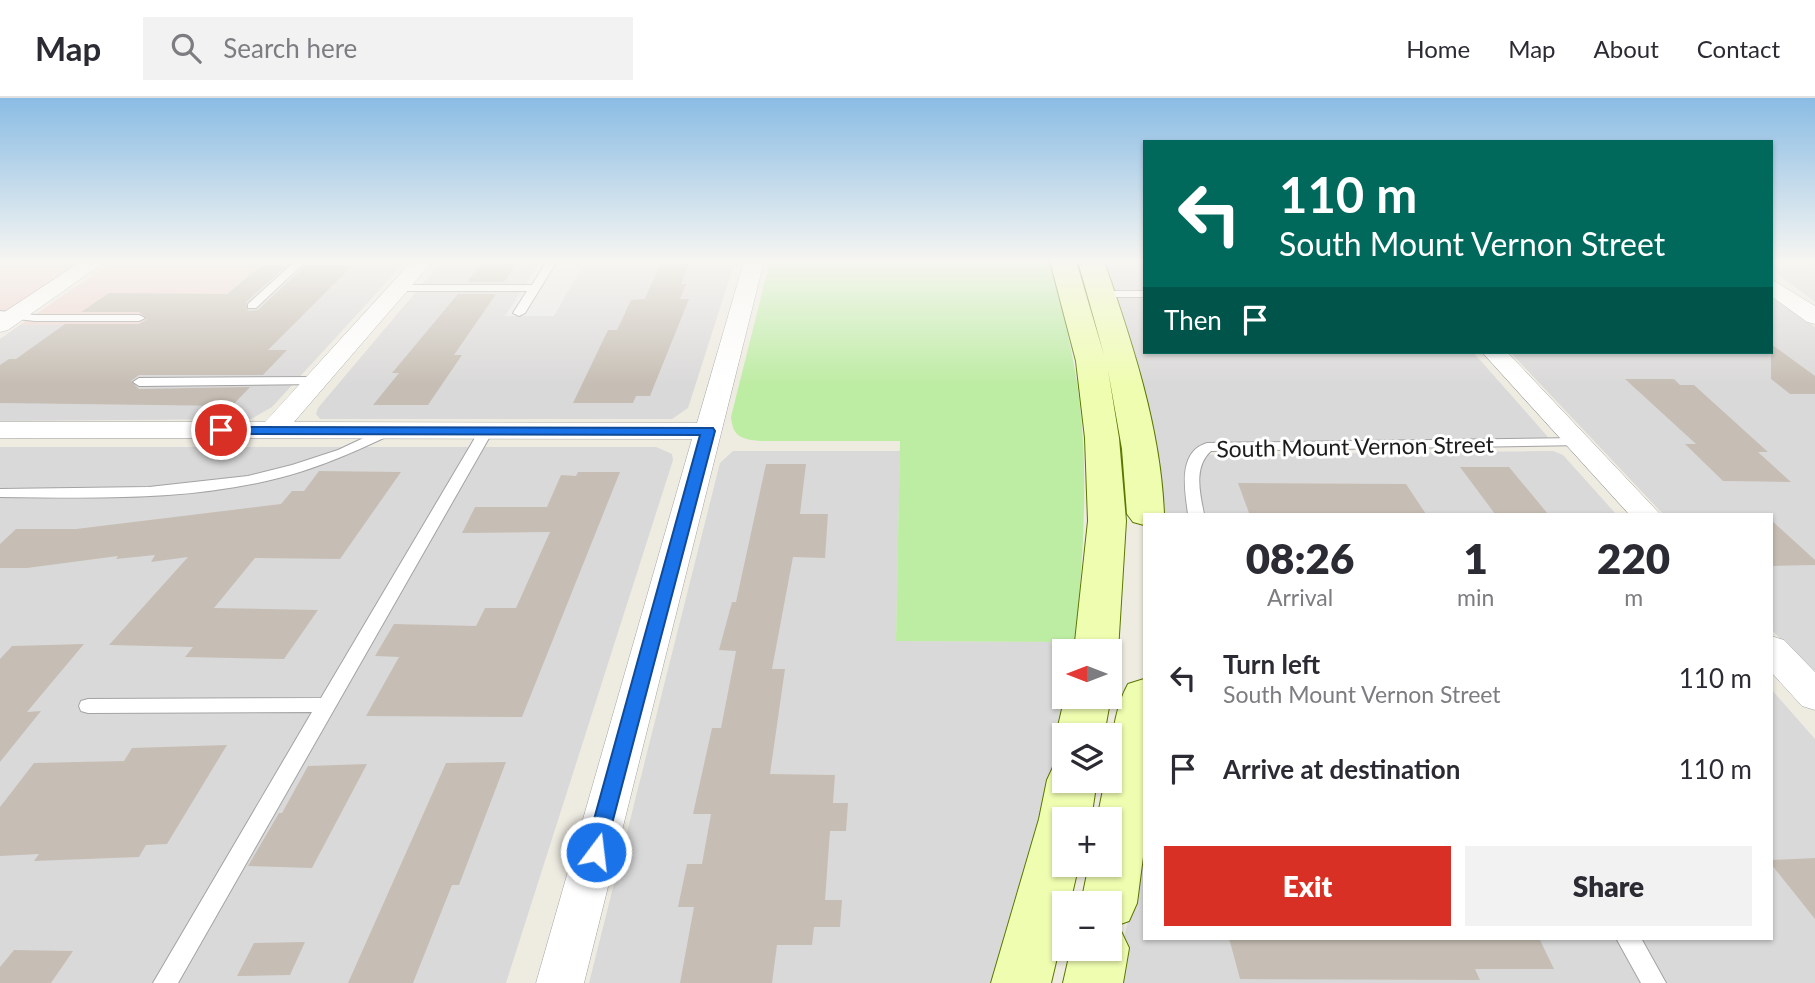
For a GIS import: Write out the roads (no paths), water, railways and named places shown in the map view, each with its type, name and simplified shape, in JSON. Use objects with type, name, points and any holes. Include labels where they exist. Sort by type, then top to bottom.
[{"type":"main road","points":[[1075,302],[1091,361],[1102,438],[1107,520],[1097,639]]},
{"type":"main road","points":[[1104,302],[1126,375],[1143,467],[1146,513]]},
{"type":"main road","points":[[1111,891],[1143,702]]},
{"type":"main road","points":[[1021,983],[1052,865]]},
{"type":"main road","points":[[1093,983],[1097,961]]},
{"type":"street","points":[[5,318],[30,302]]},
{"type":"street","points":[[272,430],[385,302]]},
{"type":"street","points":[[560,983],[743,302]]},
{"type":"street","points":[[1794,302],[1815,317]]},
{"type":"street","points":[[1496,354],[1644,513]]},
{"type":"street","points":[[0,430],[708,431]]},
{"type":"street","points":[[1773,651],[1815,696]]},
{"type":"lane","points":[[252,306],[256,302]]},
{"type":"lane","points":[[519,313],[526,302]]},
{"type":"lane","points":[[5,318],[139,318]]},
{"type":"lane","points":[[139,382],[316,381]]},
{"type":"lane","points":[[0,493],[106,494],[255,480],[353,450],[387,431]]},
{"type":"lane","points":[[165,983],[486,431]]},
{"type":"lane","name":"South Mount Vernon Street","points":[[1196,513],[1191,466],[1196,455],[1207,447],[1578,442]]},
{"type":"lane","points":[[88,706],[326,705]]},
{"type":"lane","points":[[1629,940],[1654,983]]}]
